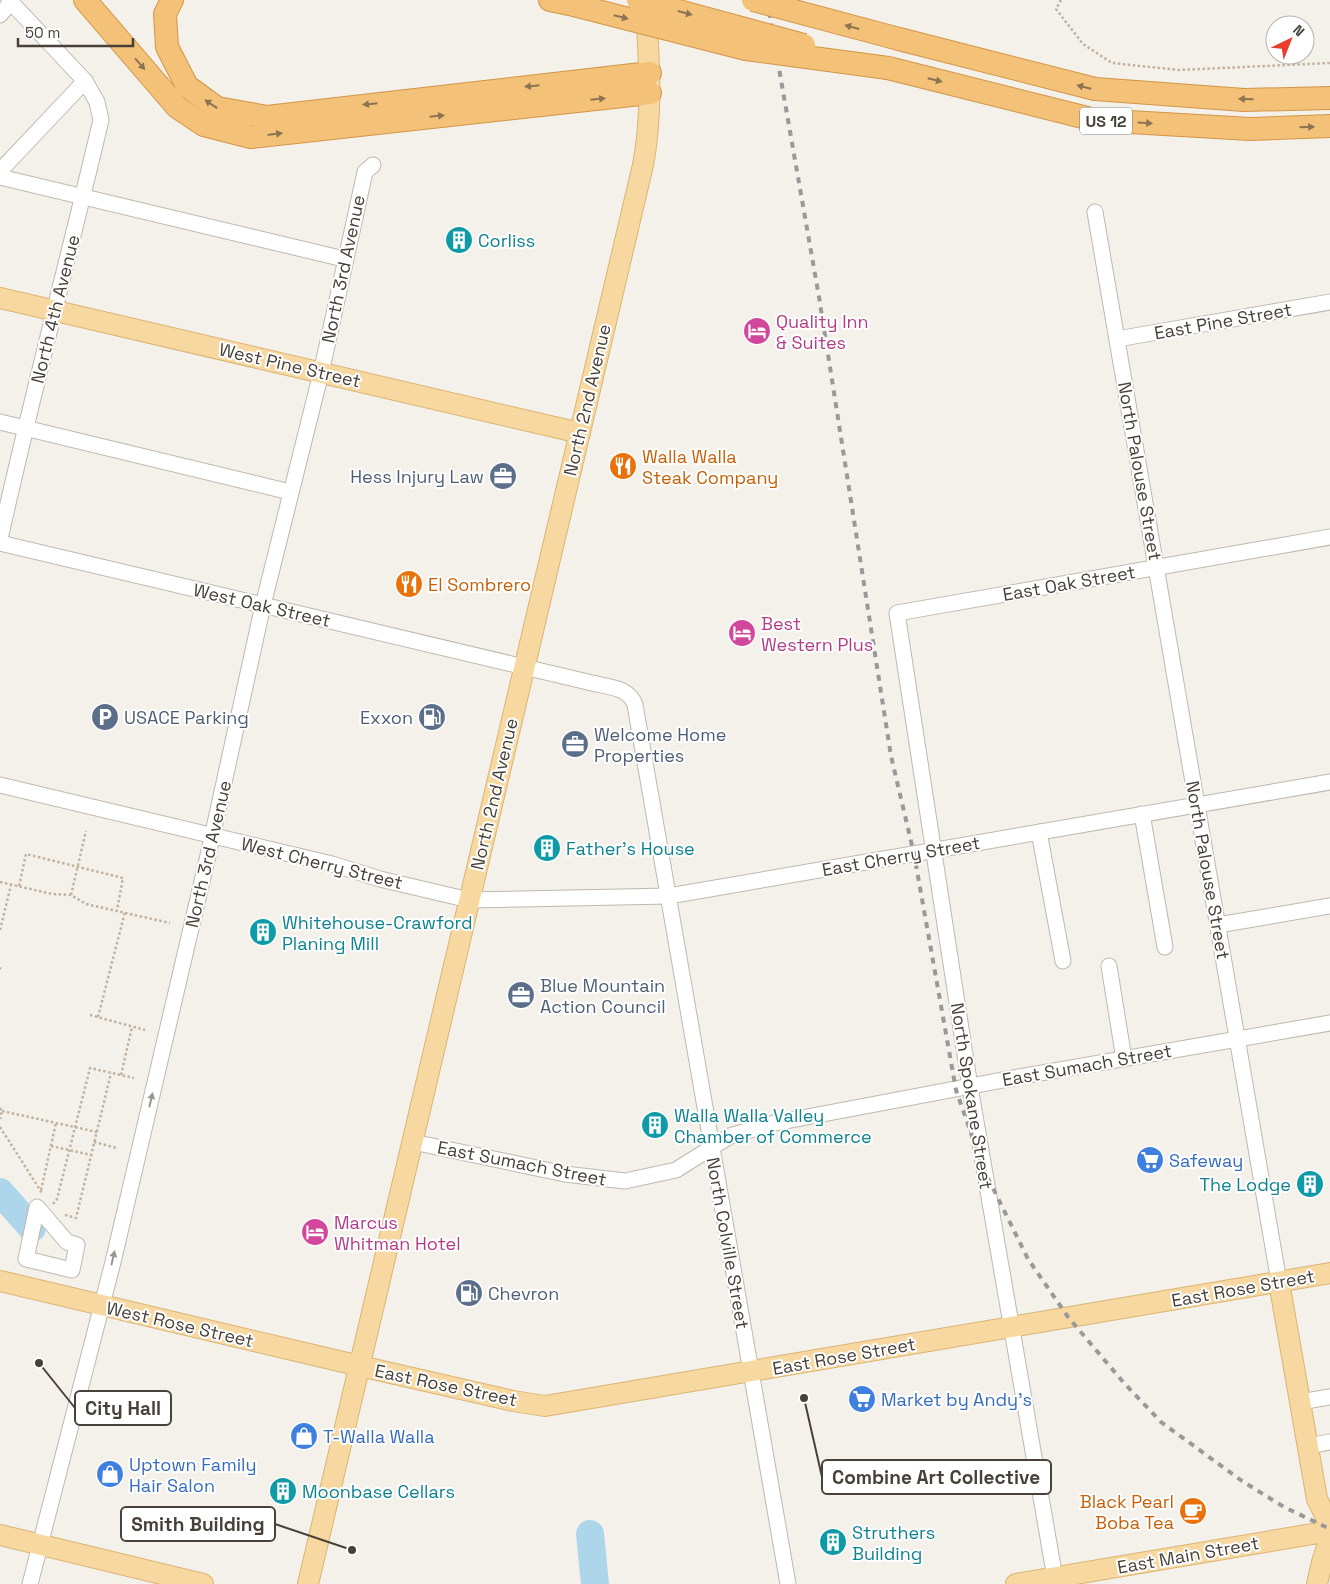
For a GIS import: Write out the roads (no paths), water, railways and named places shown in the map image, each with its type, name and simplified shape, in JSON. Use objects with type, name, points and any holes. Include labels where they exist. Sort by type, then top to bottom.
[{"type":"highway","points":[[85,0],[177,107],[204,125],[251,137],[650,83]]},
{"type":"highway","points":[[172,0],[165,14],[167,47],[186,86],[217,108],[267,117],[650,83]]},
{"type":"highway","points":[[550,0],[746,49],[888,68]]},
{"type":"highway","name":"US 12","points":[[638,0],[888,68],[1095,120],[1250,129],[1330,126]]},
{"type":"highway","name":"US 12","points":[[753,0],[1095,89],[1244,100],[1330,98]]},
{"type":"main road","name":"North 2nd Avenue","points":[[308,1584],[643,165],[649,124],[650,83],[645,0]]},
{"type":"main road","name":"West Pine Street","points":[[0,298],[580,433]]},
{"type":"main road","name":"East Rose Street","points":[[360,1366],[513,1401],[545,1406],[750,1373],[1330,1273]]},
{"type":"main road","name":"West Rose Street","points":[[0,1281],[360,1366]]},
{"type":"main road","name":"North Palouse Street","points":[[1279,1282],[1317,1499],[1330,1525]]},
{"type":"main road","name":"East Main Street","points":[[1016,1584],[1055,1581],[1330,1531]]},
{"type":"main road","points":[[0,1535],[203,1584]]},
{"type":"main road","points":[[1317,1584],[1330,1538]]},
{"type":"street","points":[[0,15],[10,1]]},
{"type":"street","name":"North 4th Avenue","points":[[0,541],[25,428],[102,120],[97,102],[85,81],[10,1]]},
{"type":"street","points":[[0,171],[85,81]]},
{"type":"street","name":"North 3rd Avenue","points":[[30,1584],[102,1305],[212,836],[263,605],[321,373],[344,260],[365,172],[373,165]]},
{"type":"street","points":[[0,177],[344,260]]},
{"type":"street","name":"North Palouse Street","points":[[1095,212],[1279,1282]]},
{"type":"street","name":"East Pine Street","points":[[1117,339],[1330,302]]},
{"type":"street","points":[[0,422],[290,492]]},
{"type":"street","name":"East Oak Street","points":[[896,613],[1330,537]]},
{"type":"street","name":"West Oak Street","points":[[0,541],[524,667]]},
{"type":"street","name":"North Spokane Street","points":[[896,613],[970,1087],[1055,1581]]},
{"type":"street","name":"North Colville Street","points":[[524,667],[622,690],[632,696],[636,705],[711,1150],[788,1584]]},
{"type":"street","name":"East Cherry Street","points":[[470,900],[669,896],[1330,782]]},
{"type":"street","name":"West Cherry Street","points":[[0,785],[332,864],[470,900]]},
{"type":"street","points":[[1142,814],[1165,947]]},
{"type":"street","points":[[1039,832],[1062,962]]},
{"type":"street","points":[[1218,926],[1330,906]]},
{"type":"street","points":[[1109,966],[1124,1059]]},
{"type":"street","name":"East Sumach Street","points":[[413,1142],[565,1174],[625,1182],[676,1170],[711,1150],[730,1136],[770,1124],[1330,1023]]},
{"type":"street","points":[[1300,1402],[1330,1397]]},
{"type":"street","points":[[1308,1446],[1330,1442]]},
{"type":"waterway","points":[[0,1192],[32,1228]]},
{"type":"waterway","points":[[590,1534],[595,1584]]},
{"type":"railway","points":[[767,0],[819,297],[891,756],[914,854],[956,1090],[984,1170],[1028,1259],[1068,1317],[1124,1383],[1161,1422],[1242,1481],[1284,1507],[1330,1529]]},
{"type":"place","name":"Corliss","points":[[459,240]]},
{"type":"place","name":"Quality Inn & Suites","points":[[757,331]]},
{"type":"place","name":"Walla Walla Steak Company","points":[[623,466]]},
{"type":"place","name":"Hess Injury Law","points":[[503,476]]},
{"type":"place","name":"El Sombrero","points":[[409,584]]},
{"type":"place","name":"Best Western Plus","points":[[742,633]]},
{"type":"place","name":"USACE Parking","points":[[105,717]]},
{"type":"place","name":"Exxon","points":[[432,717]]},
{"type":"place","name":"Welcome Home Properties","points":[[575,744]]},
{"type":"place","name":"Father's House","points":[[547,848]]},
{"type":"place","name":"Whitehouse-Crawford Planing Mill","points":[[263,932]]},
{"type":"place","name":"Blue Mountain Action Council","points":[[521,995]]},
{"type":"place","name":"Walla Walla Valley Chamber of Commerce","points":[[655,1125]]},
{"type":"place","name":"Safeway","points":[[1150,1160]]},
{"type":"place","name":"The Lodge","points":[[1310,1184]]},
{"type":"place","name":"Marcus Whitman Hotel","points":[[315,1232]]},
{"type":"place","name":"Chevron","points":[[469,1293]]},
{"type":"place","name":"City Hall","points":[[39,1363]]},
{"type":"place","name":"Combine Art Collective","points":[[804,1398]]},
{"type":"place","name":"Market by Andy's","points":[[862,1399]]},
{"type":"place","name":"T-Walla Walla","points":[[304,1436]]},
{"type":"place","name":"Uptown Family Hair Salon","points":[[110,1474]]},
{"type":"place","name":"Moonbase Cellars","points":[[283,1491]]},
{"type":"place","name":"Black Pearl Boba Tea","points":[[1193,1511]]},
{"type":"place","name":"Struthers Building","points":[[833,1542]]},
{"type":"place","name":"Smith Building","points":[[352,1550]]}]
